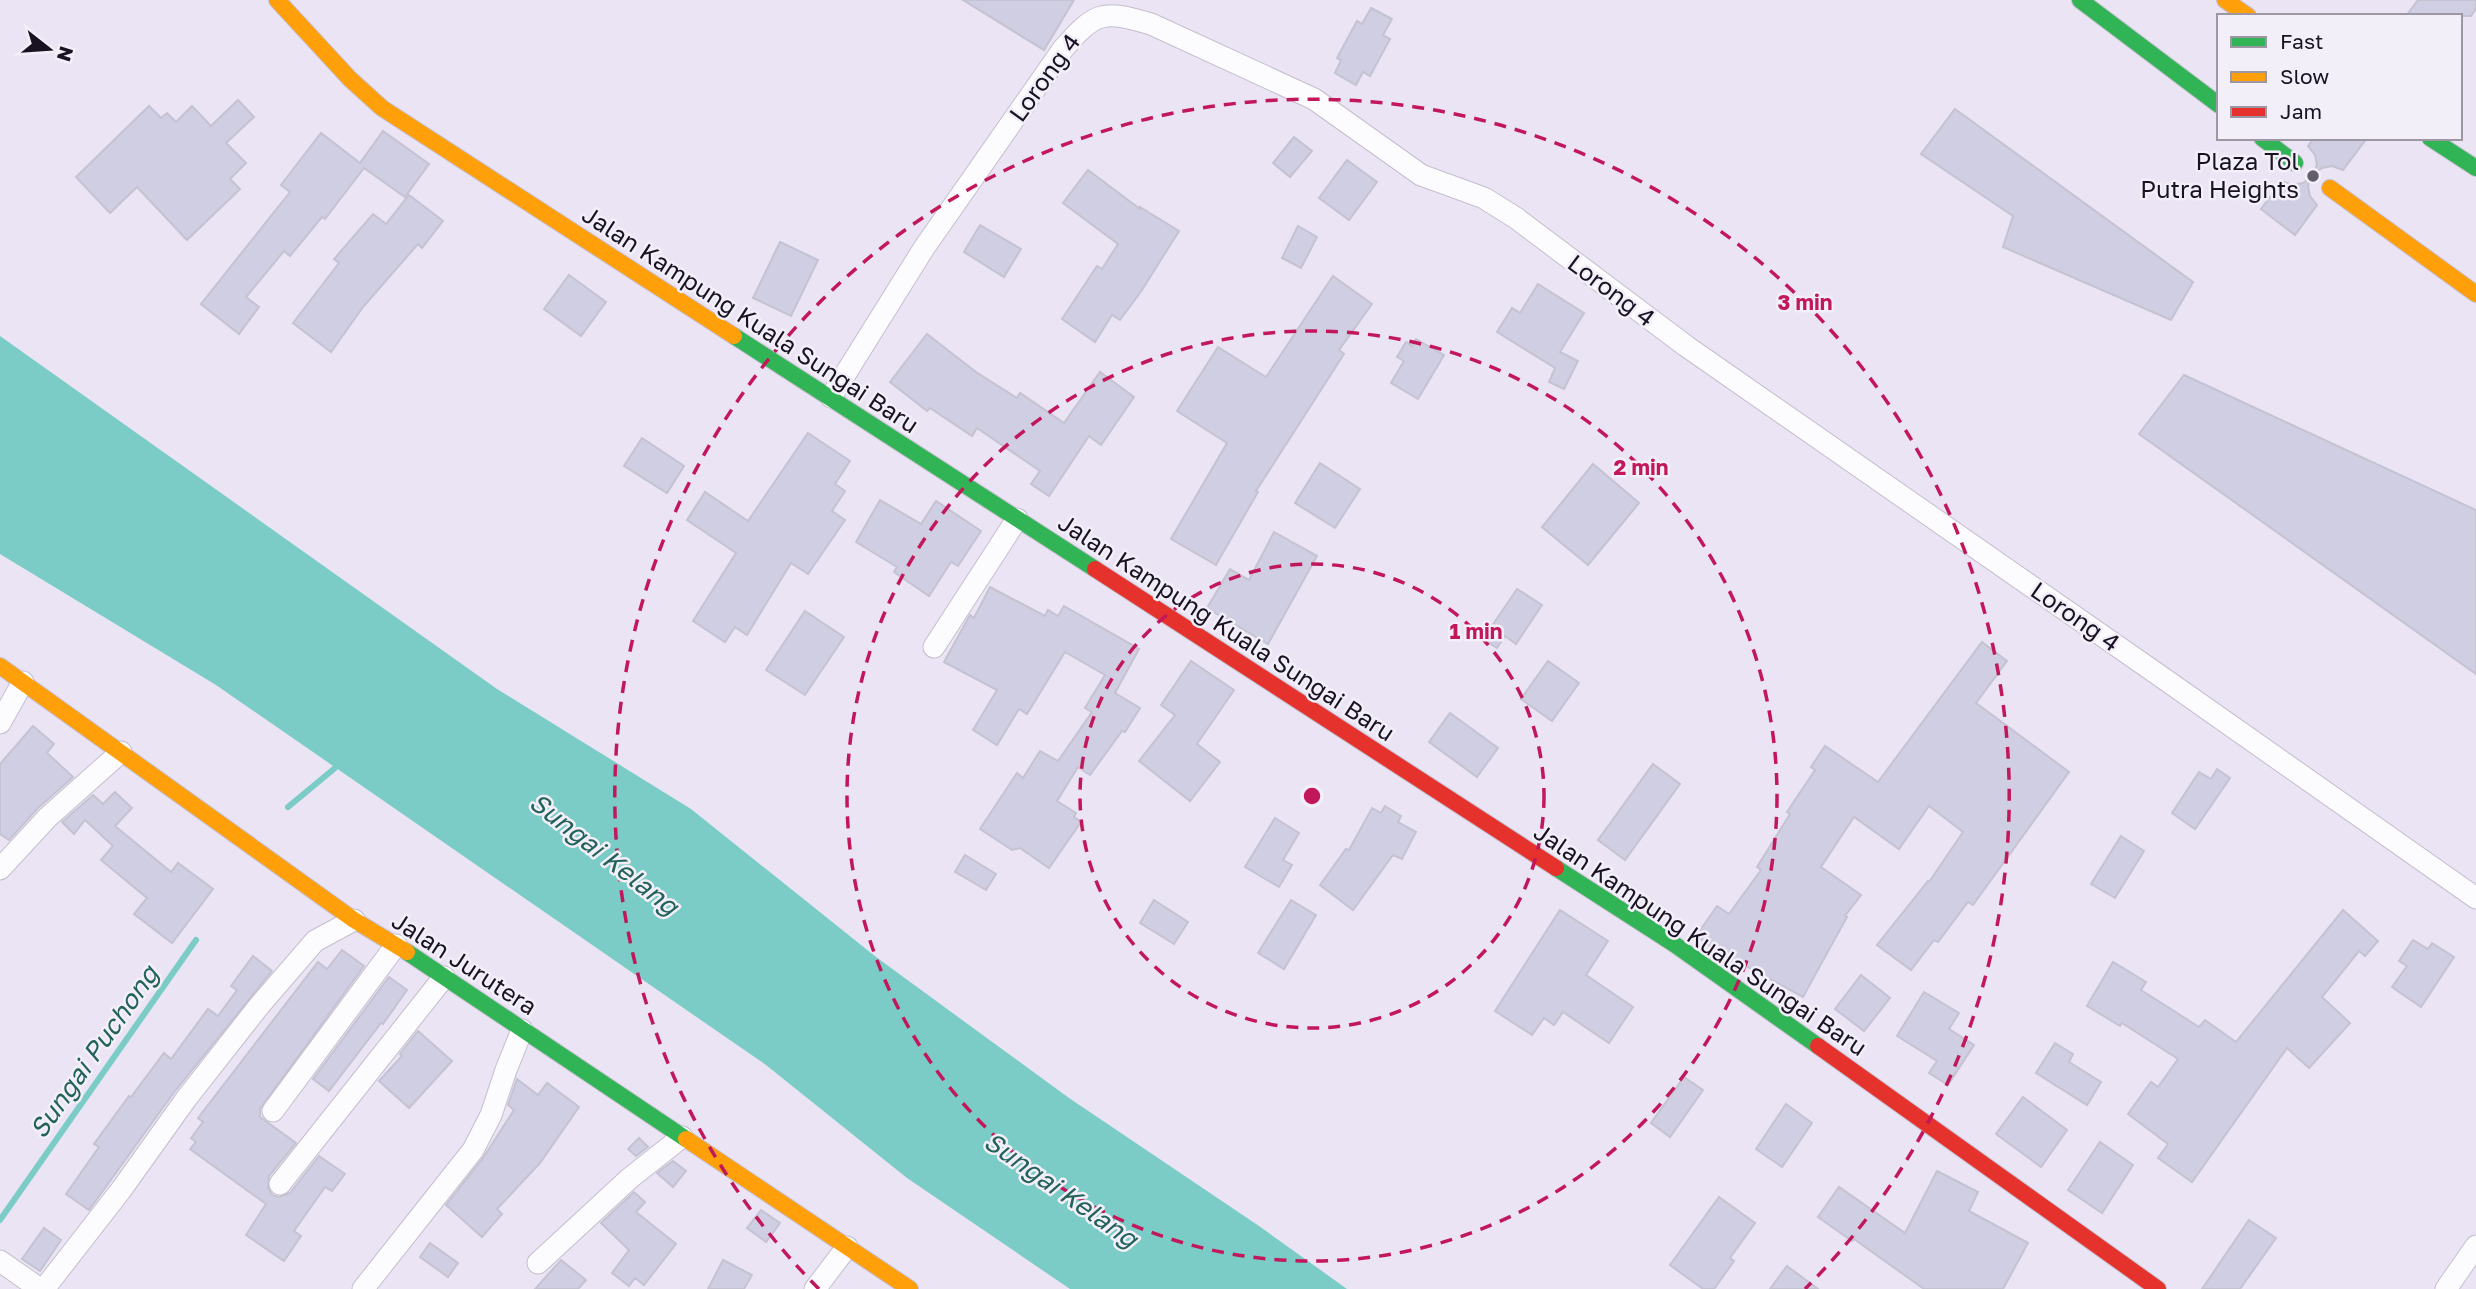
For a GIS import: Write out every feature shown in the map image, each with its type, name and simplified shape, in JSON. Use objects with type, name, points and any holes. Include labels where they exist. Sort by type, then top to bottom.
[{"type":"main road","name":"Jalan Kampung Kuala Sungai Baru","points":[[277,0],[350,79],[382,108],[1674,944],[2158,1289]]},
{"type":"main road","points":[[2080,0],[2217,103]]},
{"type":"main road","points":[[2225,0],[2245,14]]},
{"type":"main road","points":[[2265,140],[2295,163]]},
{"type":"main road","points":[[2433,140],[2476,168]]},
{"type":"main road","points":[[2330,188],[2471,291],[2476,274]]},
{"type":"main road","name":"Jalan Jurutera","points":[[0,666],[354,920],[396,945],[910,1289]]},
{"type":"street","name":"Lorong 4","points":[[831,397],[924,248],[1063,49],[1082,28],[1102,14],[1142,21],[1314,99],[1421,175],[1484,198],[1516,218],[1686,346],[2476,898]]},
{"type":"street","points":[[934,647],[1017,519]]},
{"type":"street","points":[[0,723],[23,682]]},
{"type":"street","points":[[0,869],[48,817],[121,752]]},
{"type":"street","points":[[0,1261],[32,1286],[121,1190],[186,1099],[259,1006],[315,941],[354,920]]},
{"type":"street","points":[[273,1111],[396,945]]},
{"type":"street","points":[[280,1184],[444,977]]},
{"type":"street","points":[[363,1289],[473,1150],[491,1115],[522,1030]]},
{"type":"street","points":[[538,1263],[630,1178],[682,1137]]},
{"type":"street","points":[[2446,1289],[2476,1246]]},
{"type":"street","points":[[815,1289],[847,1247]]},
{"type":"water","name":"Sungai Kelang","points":[[0,336],[497,689],[691,809],[876,957],[1069,1098],[1347,1289],[1070,1289],[907,1178],[766,1065],[216,685],[0,554]]},
{"type":"building","points":[[963,0],[1074,0],[1044,50]]},
{"type":"building","points":[[2418,0],[2476,0],[2476,8],[2471,16],[2408,14]]},
{"type":"building","points":[[1371,8],[1392,19],[1383,35],[1390,39],[1370,76],[1363,72],[1356,85],[1335,73],[1341,60],[1337,58],[1357,21],[1362,24]]},
{"type":"building","points":[[238,100],[254,117],[226,143],[246,163],[230,179],[240,189],[187,240],[137,187],[110,213],[76,177],[149,106],[161,118],[167,113],[176,122],[192,106],[211,126]]},
{"type":"building","points":[[1955,109],[2193,282],[2171,320],[2003,247],[2013,216],[1921,154]]},
{"type":"building","points":[[383,131],[429,164],[405,197],[364,168],[325,219],[322,217],[290,256],[284,251],[246,297],[259,307],[239,334],[201,304],[290,192],[281,185],[321,133],[360,163]]},
{"type":"building","points":[[1294,137],[1312,151],[1290,177],[1273,163]]},
{"type":"building","points":[[2312,140],[2366,140],[2343,170],[2332,166],[2313,174],[2317,165],[2315,155],[2308,146]]},
{"type":"building","points":[[1347,160],[1377,182],[1349,220],[1319,198]]},
{"type":"building","points":[[1088,170],[1140,209],[1179,231],[1120,320],[1112,315],[1095,342],[1062,319],[1097,266],[1102,269],[1118,244],[1063,203]]},
{"type":"building","points":[[2311,177],[2308,186],[2310,196],[2317,205],[2295,235],[2261,209],[2282,181],[2293,185],[2303,183]]},
{"type":"building","points":[[409,195],[443,221],[422,248],[418,244],[363,307],[331,352],[293,323],[339,263],[334,259],[373,214],[386,224]]},
{"type":"building","points":[[980,225],[1021,249],[1004,277],[964,252]]},
{"type":"building","points":[[1298,226],[1317,237],[1301,268],[1282,258]]},
{"type":"building","points":[[780,242],[818,260],[791,316],[753,298]]},
{"type":"building","points":[[569,275],[606,302],[581,336],[544,309]]},
{"type":"building","points":[[1333,276],[1372,304],[1339,350],[1344,354],[1256,491],[1258,492],[1216,565],[1171,539],[1227,443],[1177,411],[1218,347],[1266,377]]},
{"type":"building","points":[[1538,284],[1584,313],[1560,352],[1578,361],[1564,389],[1549,382],[1555,368],[1497,332],[1512,308],[1520,313]]},
{"type":"building","points":[[927,334],[976,372],[1017,398],[1020,393],[1064,423],[1100,372],[1134,397],[1101,445],[1089,436],[1049,496],[1031,484],[1040,471],[977,428],[972,436],[930,408],[927,411],[890,382]]},
{"type":"building","points":[[1416,339],[1444,355],[1418,399],[1391,383],[1404,361],[1397,357],[1406,342],[1412,346]]},
{"type":"building","points":[[2184,375],[2476,510],[2476,674],[2139,434]]},
{"type":"building","points":[[808,433],[850,461],[835,484],[845,491],[832,511],[845,520],[808,574],[791,563],[747,635],[735,627],[725,642],[693,621],[736,553],[687,520],[705,492],[748,521]]},
{"type":"building","points":[[642,438],[684,466],[667,493],[624,466]]},
{"type":"building","points":[[1320,463],[1360,489],[1335,528],[1295,503]]},
{"type":"building","points":[[1593,464],[1639,503],[1588,565],[1542,527]]},
{"type":"building","points":[[880,500],[921,524],[936,501],[981,531],[958,566],[951,562],[929,596],[894,572],[897,567],[856,542]]},
{"type":"building","points":[[1274,532],[1317,556],[1268,644],[1207,608],[1230,569],[1249,580]]},
{"type":"building","points":[[990,587],[1045,616],[1048,610],[1058,616],[1064,606],[1139,649],[1115,693],[1140,708],[1125,732],[1122,731],[1090,775],[1078,767],[1057,801],[1076,813],[1074,817],[1081,822],[1049,868],[1020,848],[1012,850],[980,829],[1017,773],[1023,778],[1040,751],[1058,761],[1092,712],[1085,708],[1105,675],[1065,652],[1027,714],[1019,709],[997,745],[973,730],[997,690],[944,662],[970,615],[974,618]]},
{"type":"building","points":[[1517,589],[1542,605],[1516,644],[1505,636],[1497,648],[1483,639]]},
{"type":"building","points":[[805,611],[844,637],[805,695],[766,670]]},
{"type":"building","points":[[1982,642],[2007,661],[1976,703],[2069,772],[1973,905],[1968,902],[1938,942],[1934,940],[1911,970],[1877,945],[1929,882],[1963,832],[1929,806],[1899,849],[1854,817],[1821,867],[1861,895],[1845,916],[1847,917],[1803,997],[1746,966],[1743,970],[1696,936],[1717,906],[1729,914],[1761,870],[1757,867],[1790,814],[1787,812],[1815,770],[1811,767],[1825,746],[1878,782]]},
{"type":"building","points":[[1191,661],[1234,690],[1197,744],[1220,762],[1190,801],[1139,761],[1175,715],[1161,705]]},
{"type":"building","points":[[1548,661],[1579,683],[1552,721],[1521,699]]},
{"type":"building","points":[[1450,713],[1498,748],[1477,777],[1429,742]]},
{"type":"building","points":[[33,726],[54,744],[47,753],[73,777],[38,808],[9,840],[0,834],[0,764]]},
{"type":"building","points":[[1653,764],[1680,784],[1625,860],[1598,840]]},
{"type":"building","points":[[2217,769],[2230,778],[2195,829],[2172,813],[2199,772],[2211,779]]},
{"type":"building","points":[[115,792],[132,808],[115,826],[171,872],[178,863],[213,889],[172,943],[134,914],[147,898],[101,860],[113,846],[85,820],[74,834],[62,822],[93,795],[103,804]]},
{"type":"building","points":[[1385,806],[1401,816],[1398,822],[1416,832],[1402,859],[1393,855],[1353,910],[1320,885],[1346,849],[1349,850],[1372,808],[1381,813]]},
{"type":"building","points":[[1275,818],[1299,833],[1283,860],[1292,865],[1279,887],[1245,867]]},
{"type":"building","points":[[2121,836],[2144,851],[2115,898],[2091,884]]},
{"type":"building","points":[[965,855],[996,874],[986,890],[955,872]]},
{"type":"building","points":[[1154,900],[1188,922],[1174,944],[1140,923]]},
{"type":"building","points":[[1291,900],[1316,915],[1284,969],[1258,953]]},
{"type":"building","points":[[1560,910],[1608,941],[1586,975],[1633,1007],[1609,1043],[1563,1012],[1554,1025],[1544,1018],[1532,1035],[1495,1011]]},
{"type":"building","points":[[2343,910],[2378,941],[2365,956],[2359,951],[2322,997],[2350,1023],[2309,1068],[2287,1048],[2192,1182],[2158,1158],[2168,1144],[2128,1114],[2151,1082],[2158,1087],[2178,1059],[2122,1023],[2120,1026],[2087,1006],[2113,962],[2146,982],[2141,990],[2199,1027],[2205,1020],[2236,1042]]},
{"type":"building","points":[[2413,940],[2428,949],[2432,943],[2454,957],[2421,1007],[2392,987],[2407,966],[2399,961]]},
{"type":"building","points":[[342,950],[364,966],[260,1109],[260,1117],[296,1143],[269,1176],[268,1188],[272,1195],[279,1197],[290,1193],[319,1156],[345,1174],[332,1191],[325,1187],[294,1231],[301,1236],[284,1261],[246,1235],[266,1204],[190,1149],[196,1142],[191,1138],[203,1122],[198,1118],[318,962],[327,969]]},
{"type":"building","points":[[253,956],[272,971],[175,1091],[89,1210],[66,1194],[99,1147],[94,1144],[129,1096],[131,1097],[164,1053],[171,1059],[208,1009],[218,1016],[237,990],[231,986]]},
{"type":"building","points":[[1861,975],[1890,998],[1864,1031],[1835,1009]]},
{"type":"building","points":[[389,977],[407,990],[329,1091],[313,1079]]},
{"type":"building","points":[[1924,992],[1959,1013],[1949,1029],[1974,1045],[1948,1085],[1929,1073],[1937,1061],[1897,1036]]},
{"type":"building","points":[[418,1031],[452,1061],[409,1108],[379,1081],[402,1056],[400,1054]]},
{"type":"building","points":[[2055,1043],[2073,1054],[2069,1062],[2101,1082],[2087,1105],[2036,1073]]},
{"type":"building","points":[[1684,1077],[1703,1090],[1670,1137],[1651,1123]]},
{"type":"building","points":[[517,1079],[538,1095],[547,1083],[579,1107],[540,1163],[497,1209],[502,1214],[482,1237],[446,1205],[483,1158],[514,1110],[508,1105]]},
{"type":"building","points":[[2023,1097],[2067,1130],[2041,1167],[1996,1134]]},
{"type":"building","points":[[1786,1104],[1812,1123],[1782,1167],[1756,1149]]},
{"type":"building","points":[[639,1138],[648,1147],[636,1156],[628,1149]]},
{"type":"building","points":[[2100,1142],[2133,1165],[2102,1213],[2068,1190]]},
{"type":"building","points":[[673,1161],[686,1171],[673,1187],[657,1173]]},
{"type":"building","points":[[1937,1171],[1978,1192],[1969,1211],[2028,1243],[2003,1289],[1924,1289],[1818,1217],[1839,1187],[1905,1233]]},
{"type":"building","points":[[634,1192],[645,1202],[636,1212],[676,1244],[644,1285],[635,1278],[629,1286],[612,1273],[629,1250],[601,1223]]},
{"type":"building","points":[[1719,1197],[1755,1223],[1730,1258],[1734,1261],[1714,1289],[1703,1289],[1670,1265]]},
{"type":"building","points":[[761,1210],[780,1223],[766,1242],[747,1228]]},
{"type":"building","points":[[2249,1220],[2276,1238],[2240,1289],[2202,1289]]},
{"type":"building","points":[[44,1228],[61,1240],[40,1271],[22,1259]]},
{"type":"building","points":[[430,1243],[458,1263],[448,1277],[420,1257]]},
{"type":"building","points":[[561,1260],[586,1280],[578,1289],[535,1289]]},
{"type":"building","points":[[723,1260],[752,1275],[744,1289],[708,1289]]},
{"type":"building","points":[[1787,1266],[1818,1289],[1770,1289]]},
{"type":"waterway","name":"Sungai Puchong","points":[[288,807],[335,768],[336,761]]},
{"type":"waterway","name":"Sungai Puchong","points":[[0,1220],[196,940]]},
{"type":"traffic: fast","points":[[2080,0],[2217,103]]},
{"type":"traffic: fast","points":[[2265,140],[2295,163]]},
{"type":"traffic: fast","points":[[2433,140],[2476,168]]},
{"type":"traffic: fast","points":[[734,336],[1095,569]]},
{"type":"traffic: fast","points":[[1556,868],[1674,944],[1818,1046]]},
{"type":"traffic: fast","points":[[407,952],[686,1139]]},
{"type":"traffic: slow","points":[[277,0],[350,79],[382,108],[734,336]]},
{"type":"traffic: slow","points":[[2225,0],[2245,14]]},
{"type":"traffic: slow","points":[[2330,188],[2476,294]]},
{"type":"traffic: slow","points":[[0,666],[354,920],[407,952]]},
{"type":"traffic: slow","points":[[686,1139],[910,1289]]},
{"type":"traffic: jam","points":[[1095,569],[1556,868]]},
{"type":"traffic: jam","points":[[1818,1046],[2158,1289]]},
{"type":"place","name":"Plaza Tol Putra Heights","points":[[2313,176]]}]
